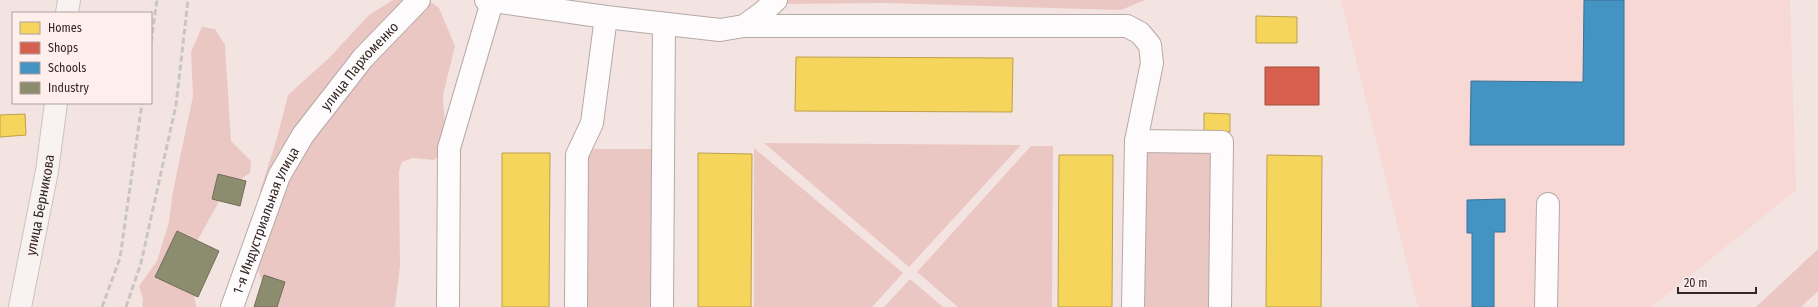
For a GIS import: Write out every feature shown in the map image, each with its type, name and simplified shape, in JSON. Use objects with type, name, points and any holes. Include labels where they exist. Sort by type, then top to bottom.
[{"type":"main road","points":[[67,12],[69,0]]},
{"type":"main road","name":"улица Берникова","points":[[20,307],[47,171],[56,104]]},
{"type":"street","name":"улица Пархоменко","points":[[303,135],[363,58],[419,0]]},
{"type":"street","points":[[744,26],[762,13],[776,0]]},
{"type":"street","points":[[448,307],[449,148],[489,1],[664,25],[720,30],[744,26],[1127,26],[1140,33],[1150,45],[1152,63],[1136,141],[1132,307]]},
{"type":"street","points":[[576,307],[577,154],[592,123],[606,17]]},
{"type":"street","points":[[662,307],[664,25]]},
{"type":"street","name":"1-я Индустриальная улица","points":[[232,307],[279,176],[303,135]]},
{"type":"street","points":[[1136,141],[1222,142],[1220,307]]},
{"type":"street","points":[[1546,307],[1548,204]]},
{"type":"shaded area","points":[[393,0],[416,0],[432,3],[439,8],[455,46],[443,95],[445,128],[441,153],[434,160],[413,158],[402,162],[399,171],[400,266],[395,307],[271,307],[257,267],[260,191],[277,138],[288,95],[329,58],[369,15]]},
{"type":"shaded area","points":[[785,0],[1145,0],[1121,10],[885,3],[781,4]]},
{"type":"shaded area","points":[[1341,0],[1790,0],[1796,190],[1651,307],[1418,307]]},
{"type":"shaded area","points":[[202,27],[215,29],[225,45],[231,141],[251,161],[250,173],[226,189],[191,252],[192,280],[196,307],[142,307],[143,299],[139,286],[157,261],[169,222],[173,191],[193,96],[191,52]]},
{"type":"shaded area","points":[[764,143],[1021,145],[909,267]]},
{"type":"shaded area","points":[[1031,146],[1053,146],[1052,307],[958,307],[917,272]]},
{"type":"shaded area","points":[[1145,147],[1214,148],[1213,307],[1143,307]]},
{"type":"shaded area","points":[[754,148],[903,273],[872,307],[754,307]]},
{"type":"shaded area","points":[[584,149],[652,149],[652,307],[584,307]]},
{"type":"shaded area","points":[[1818,249],[1818,291],[1801,307],[1756,307]]},
{"type":"shaded area","points":[[910,279],[943,307],[884,307]]},
{"type":"building: Homes","points":[[1256,16],[1297,17],[1297,43],[1256,43]]},
{"type":"building: Homes","points":[[796,57],[1013,58],[1012,112],[795,111]]},
{"type":"building: Homes","points":[[1204,113],[1230,114],[1230,132],[1204,132]]},
{"type":"building: Homes","points":[[25,114],[26,135],[0,137],[0,115]]},
{"type":"building: Homes","points":[[502,153],[550,153],[549,307],[502,307]]},
{"type":"building: Homes","points":[[698,153],[752,154],[751,307],[698,307]]},
{"type":"building: Homes","points":[[1059,155],[1113,155],[1112,307],[1058,307]]},
{"type":"building: Homes","points":[[1267,155],[1322,156],[1321,307],[1266,307]]},
{"type":"building: Shops","points":[[1265,67],[1319,67],[1319,105],[1265,105]]},
{"type":"building: Schools","points":[[1584,0],[1624,0],[1624,145],[1470,145],[1471,81],[1583,82]]},
{"type":"building: Schools","points":[[1505,199],[1505,232],[1494,232],[1494,307],[1472,307],[1472,233],[1467,233],[1467,200]]},
{"type":"building: Industry","points":[[218,174],[246,181],[240,206],[212,199]]},
{"type":"building: Industry","points":[[177,231],[219,251],[198,297],[155,277]]},
{"type":"building: Industry","points":[[264,275],[285,282],[277,307],[254,307]]},
{"type":"railway","points":[[152,35],[157,0]]},
{"type":"railway","points":[[126,307],[141,263],[176,105],[188,0]]},
{"type":"railway","points":[[102,307],[120,258],[142,104]]}]
